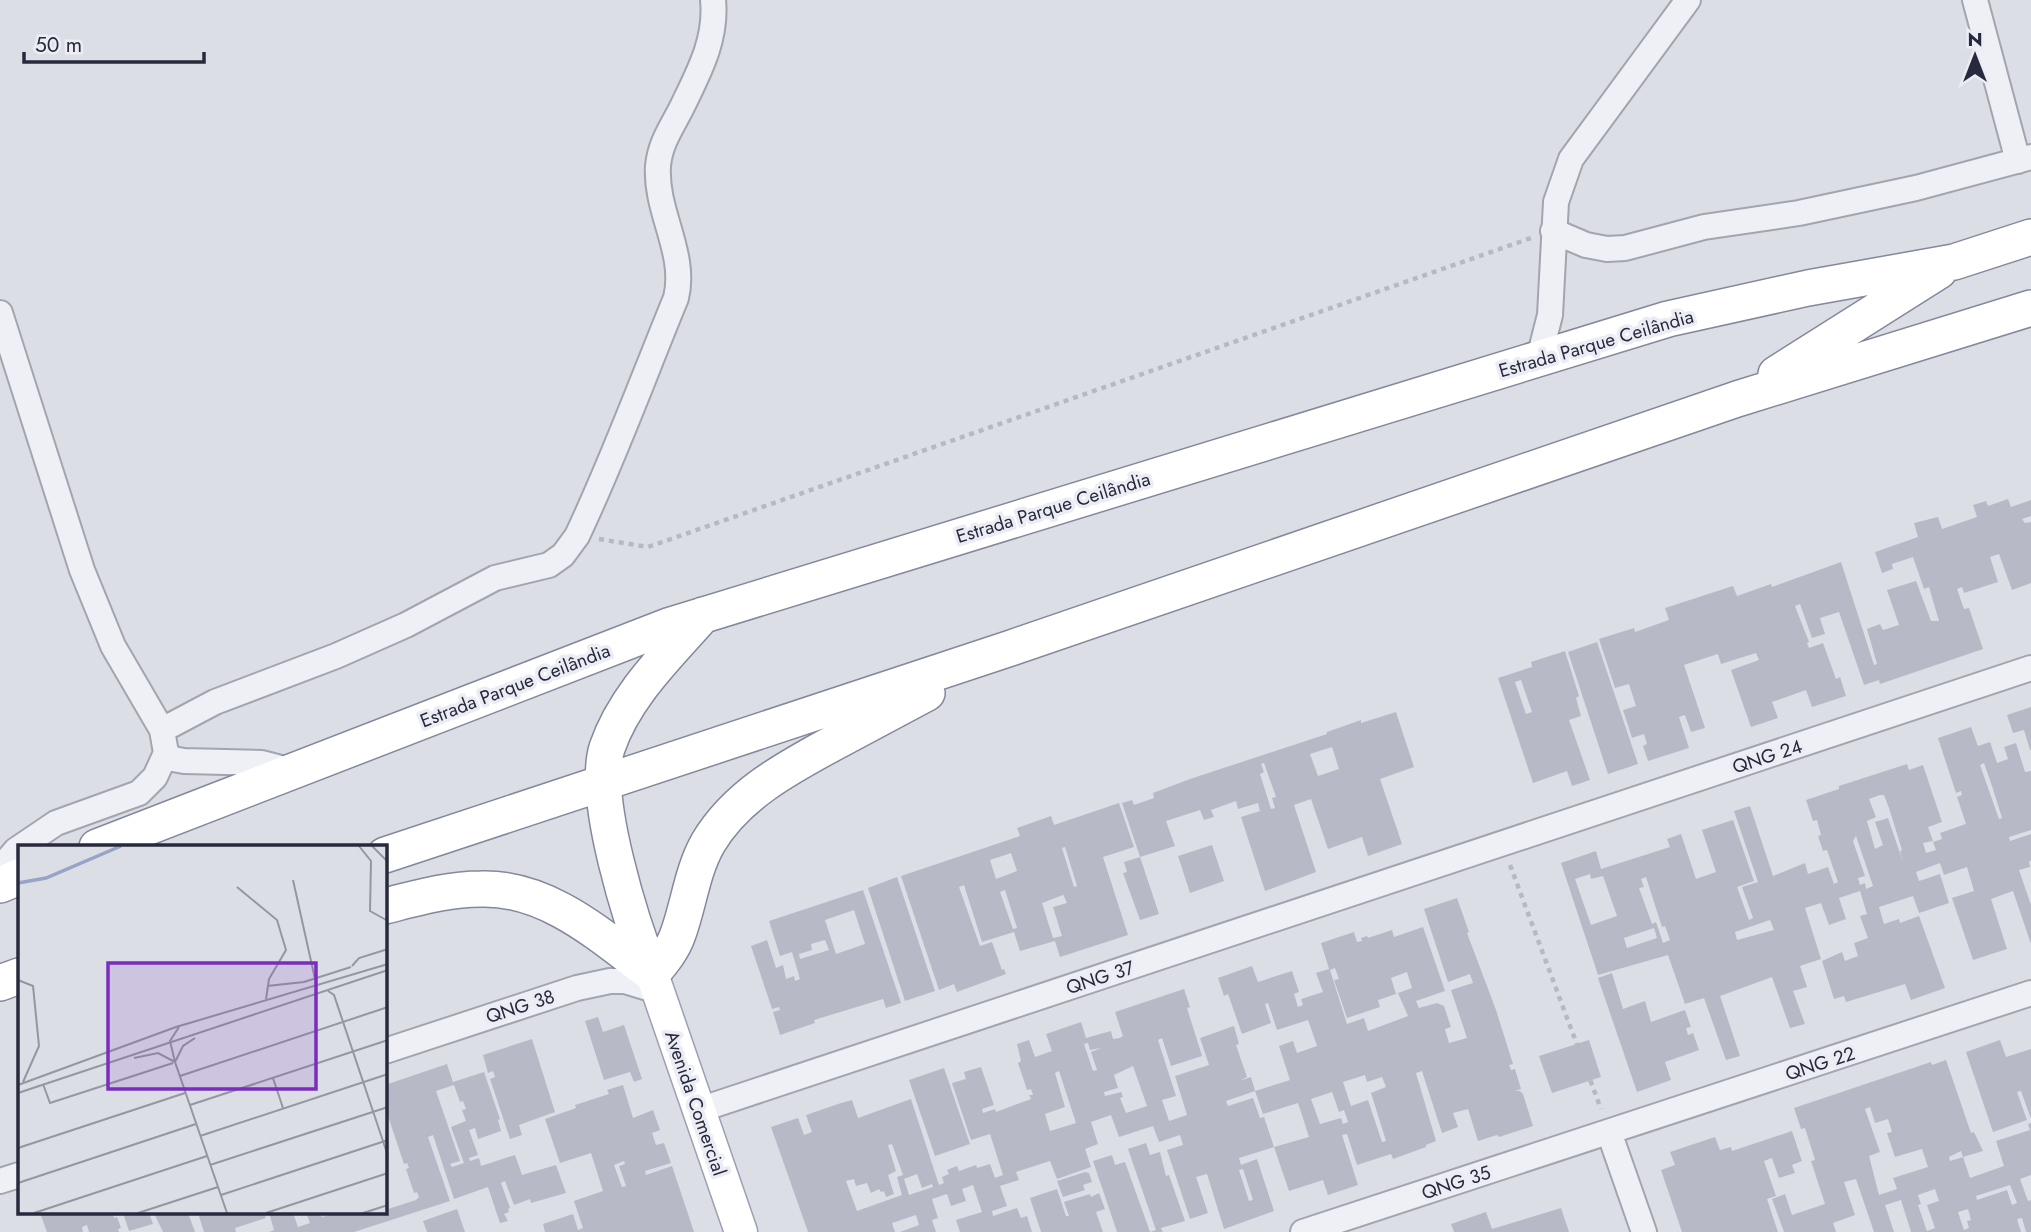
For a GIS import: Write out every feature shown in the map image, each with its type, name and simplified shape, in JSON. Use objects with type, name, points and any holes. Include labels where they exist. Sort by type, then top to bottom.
[{"type":"highway","name":"Estrada Parque Ceilândia","points":[[102,845],[668,626],[1668,319],[1808,288],[1954,262],[2031,237]]},
{"type":"highway","points":[[1737,399],[1954,262]]},
{"type":"highway","points":[[387,854],[1011,648],[1737,399],[2031,308]]},
{"type":"highway","points":[[655,983],[625,895],[603,784],[607,748],[621,717],[639,688],[703,615]]},
{"type":"highway","points":[[655,983],[678,934],[708,843],[727,816],[758,788],[795,764],[1011,648]]},
{"type":"highway","points":[[0,885],[18,877]]},
{"type":"highway","points":[[387,906],[443,892],[483,888],[521,893],[551,905],[590,928],[655,983]]},
{"type":"highway","points":[[0,983],[18,976]]},
{"type":"highway","points":[[0,995],[18,990]]},
{"type":"main road","name":"Avenida Comercial","points":[[655,983],[741,1232]]},
{"type":"street","points":[[23,845],[56,823],[116,803],[147,788],[155,778],[164,741],[215,702],[336,656],[406,625],[495,578],[549,565],[563,555],[577,536],[618,446],[645,371],[676,299],[679,286],[678,260],[662,207],[658,167],[661,148],[688,94],[713,34],[713,0]]},
{"type":"street","points":[[1539,358],[1550,315],[1556,202],[1571,159],[1688,0]]},
{"type":"street","points":[[1553,231],[1586,245],[1625,248],[1704,227],[1799,213],[1916,188],[2025,159],[1975,0]]},
{"type":"street","points":[[0,313],[33,422],[100,616],[173,759],[262,763],[293,771]]},
{"type":"street","name":"QNG 24","points":[[1502,845],[2031,668]]},
{"type":"street","name":"QNG 37","points":[[699,1110],[1502,845]]},
{"type":"street","points":[[0,869],[18,849]]},
{"type":"street","name":"QNG 38","points":[[387,1050],[577,988],[610,981],[655,983]]},
{"type":"street","name":"QNG 22","points":[[1609,1132],[2031,993]]},
{"type":"street","points":[[1609,1132],[1644,1232]]},
{"type":"street","name":"QNG 35","points":[[1303,1232],[1609,1132]]},
{"type":"street","points":[[0,1181],[18,1175]]},
{"type":"path","points":[[577,536],[648,547],[1553,231]]},
{"type":"path","points":[[1502,845],[1609,1132]]},
{"type":"building","points":[[2008,499],[2011,507],[2031,500],[2031,516],[2022,519],[2025,523],[2031,522],[2031,583],[2012,590],[1999,554],[1990,557],[1998,582],[1964,593],[1962,587],[1957,589],[1964,609],[1969,608],[1983,649],[1880,684],[1879,680],[1864,685],[1839,612],[1820,618],[1825,634],[1812,638],[1800,604],[1795,606],[1809,648],[1823,643],[1836,679],[1840,677],[1846,696],[1812,707],[1806,690],[1772,702],[1778,718],[1751,727],[1731,670],[1759,660],[1756,653],[1721,664],[1718,654],[1684,665],[1705,728],[1691,732],[1685,715],[1679,717],[1689,748],[1648,761],[1643,746],[1647,744],[1644,734],[1632,738],[1623,710],[1636,706],[1629,684],[1615,688],[1599,639],[1634,628],[1635,632],[1669,620],[1665,608],[1733,586],[1737,596],[1771,584],[1772,587],[1841,562],[1874,665],[1877,664],[1867,629],[1880,624],[1883,630],[1899,625],[1887,590],[1916,581],[1931,621],[1939,621],[1929,587],[1924,589],[1913,557],[1892,564],[1893,569],[1882,573],[1875,552],[1918,537],[1914,523],[1938,517],[1942,529],[1977,517],[1973,505],[1986,501],[1988,506]]},
{"type":"building","points":[[1597,642],[1638,764],[1608,774],[1568,652]]},
{"type":"building","points":[[1565,651],[1579,696],[1576,698],[1581,716],[1569,720],[1590,780],[1572,786],[1567,771],[1533,783],[1498,678],[1532,667],[1531,662]],"holes":[[[1521,680],[1532,712],[1526,714],[1515,682]]]},
{"type":"building","points":[[2031,707],[2030,750],[2024,730],[2013,733],[2007,715]]},
{"type":"building","points":[[1396,712],[1414,767],[1380,779],[1402,844],[1368,856],[1362,837],[1328,849],[1311,799],[1294,805],[1316,872],[1265,891],[1241,817],[1260,811],[1258,803],[1238,809],[1236,801],[1211,810],[1214,817],[1204,820],[1200,810],[1166,821],[1175,846],[1140,857],[1122,803],[1132,800],[1134,805],[1154,798],[1153,793],[1190,779],[1327,734],[1361,720],[1361,723]],"holes":[[[1332,747],[1339,769],[1318,776],[1310,754]],[[1264,763],[1276,797],[1272,798],[1275,808],[1271,809],[1260,774],[1264,772],[1261,764]]]},
{"type":"building","points":[[1971,727],[1978,746],[1990,742],[1997,763],[2008,759],[2004,747],[2016,743],[2025,772],[2031,771],[2031,830],[2009,837],[2010,841],[2031,834],[2030,867],[2019,870],[2031,905],[2031,944],[2013,891],[1991,899],[2007,949],[1973,960],[1952,898],[1974,891],[1967,867],[1944,875],[1940,863],[1916,872],[1919,881],[1940,874],[1949,903],[1919,913],[1913,896],[1879,907],[1884,924],[1899,919],[1900,923],[1919,916],[1945,988],[1911,1000],[1905,984],[1846,1002],[1844,996],[1834,999],[1822,961],[1842,952],[1845,961],[1858,956],[1854,943],[1868,938],[1860,916],[1867,914],[1860,891],[1839,898],[1846,919],[1829,925],[1821,903],[1805,908],[1821,959],[1800,966],[1807,987],[1793,991],[1805,1024],[1790,1028],[1772,977],[1720,996],[1740,1056],[1726,1060],[1704,998],[1685,1004],[1668,955],[1598,975],[1561,863],[1596,851],[1601,869],[1670,847],[1667,839],[1681,834],[1696,879],[1716,872],[1702,830],[1733,820],[1754,881],[1737,887],[1749,920],[1753,918],[1742,887],[1758,882],[1734,811],[1750,806],[1773,876],[1805,863],[1808,874],[1828,867],[1834,884],[1838,882],[1827,850],[1823,851],[1817,820],[1813,821],[1806,800],[1839,789],[1839,786],[1907,764],[1909,770],[1923,765],[1942,822],[1928,827],[1933,841],[1923,843],[1926,853],[1936,850],[1933,842],[1942,839],[1940,833],[1966,824],[1957,797],[1962,795],[1961,791],[1956,793],[1938,738]],"holes":[[[1984,763],[2002,818],[1999,819],[1980,765]],[[1884,795],[1902,850],[1903,862],[1888,818],[1875,822],[1883,845],[1875,849],[1867,821],[1876,817],[1869,799]],[[1856,836],[1873,886],[1866,889],[1865,883],[1860,885],[1858,878],[1865,876],[1853,841]],[[1590,874],[1591,879],[1603,876],[1617,916],[1591,925],[1575,879]],[[1646,877],[1662,927],[1665,926],[1670,940],[1663,943],[1656,922],[1652,924],[1639,888],[1644,887],[1641,879]],[[1770,920],[1774,930],[1737,940],[1735,932]],[[1654,928],[1657,938],[1627,948],[1624,938]]]},
{"type":"building","points":[[1119,803],[1134,847],[1103,857],[1128,935],[1060,957],[1055,941],[1020,951],[1014,932],[982,942],[964,885],[959,887],[980,946],[992,942],[1006,974],[957,992],[954,984],[939,990],[901,876],[1020,836],[1017,828],[1051,816],[1054,825]],"holes":[[[1065,847],[1077,886],[1074,887],[1062,848]],[[1011,853],[1017,871],[996,879],[990,860]],[[1005,890],[1017,928],[1013,929],[1000,892]],[[1062,892],[1067,903],[1053,907],[1062,936],[1053,938],[1042,903],[1063,895]]]},
{"type":"building","points":[[1212,845],[1224,881],[1190,893],[1178,856]]},
{"type":"building","points":[[1140,857],[1159,914],[1140,920],[1123,873],[1127,872],[1124,862]]},
{"type":"building","points":[[897,877],[935,991],[905,1001],[868,888]]},
{"type":"building","points":[[863,890],[901,1003],[886,1008],[883,999],[814,1020],[815,1023],[780,1035],[773,1012],[780,1010],[779,1007],[772,1009],[751,946],[767,940],[776,968],[783,965],[786,979],[794,976],[795,981],[800,979],[792,952],[780,956],[769,921]],"holes":[[[854,910],[865,944],[836,954],[825,920]],[[825,940],[829,950],[800,959],[799,954],[812,950],[811,944]]]},
{"type":"building","points":[[1457,898],[1513,1064],[1509,1065],[1511,1070],[1515,1069],[1521,1089],[1515,1091],[1523,1094],[1533,1126],[1478,1141],[1468,1109],[1453,1113],[1458,1127],[1442,1133],[1422,1071],[1416,1073],[1436,1141],[1393,1159],[1391,1154],[1357,1165],[1347,1134],[1342,1135],[1358,1185],[1328,1195],[1323,1180],[1289,1191],[1274,1147],[1309,1137],[1298,1103],[1263,1114],[1255,1091],[1290,1080],[1279,1046],[1293,1041],[1297,1053],[1317,1046],[1315,1040],[1308,1020],[1277,1030],[1268,1003],[1265,1004],[1271,1023],[1242,1034],[1228,994],[1224,996],[1218,978],[1252,966],[1258,982],[1292,971],[1299,992],[1294,994],[1298,1007],[1303,1005],[1301,999],[1323,992],[1316,973],[1329,969],[1321,943],[1354,932],[1357,942],[1362,941],[1361,938],[1392,930],[1394,937],[1423,927],[1445,991],[1416,1001],[1419,1008],[1437,1003],[1444,1006],[1451,1027],[1445,1029],[1449,1043],[1467,1038],[1451,990],[1473,983],[1470,974],[1448,982],[1424,909]],"holes":[[[1335,968],[1339,979],[1334,980],[1347,1018],[1380,1007],[1378,1000],[1396,994],[1391,978],[1407,972],[1412,988],[1398,993],[1408,1016],[1368,1031],[1364,1018],[1347,1024],[1330,970]],[[1365,1075],[1367,1082],[1382,1077],[1386,1087],[1371,1093],[1386,1141],[1382,1142],[1368,1100],[1351,1106],[1343,1082]],[[1332,1092],[1339,1112],[1344,1110],[1348,1122],[1343,1124],[1341,1118],[1320,1124],[1311,1099]]]},
{"type":"building","points":[[1612,973],[1623,1009],[1645,1001],[1651,1022],[1685,1010],[1691,1027],[1686,1028],[1688,1035],[1693,1033],[1699,1050],[1665,1062],[1671,1080],[1637,1092],[1598,978]]},
{"type":"building","points":[[1184,989],[1202,1056],[1171,1066],[1162,1038],[1158,1040],[1176,1096],[1162,1100],[1169,1121],[1187,1115],[1175,1076],[1209,1065],[1200,1038],[1234,1026],[1239,1044],[1236,1045],[1247,1077],[1239,1081],[1251,1077],[1255,1091],[1226,1101],[1228,1106],[1253,1098],[1260,1118],[1264,1117],[1274,1147],[1239,1158],[1241,1165],[1257,1159],[1274,1211],[1224,1229],[1207,1174],[1196,1177],[1208,1213],[1190,1219],[1167,1150],[1183,1145],[1180,1135],[1159,1142],[1153,1126],[1119,1137],[1111,1115],[1091,1122],[1098,1144],[1085,1149],[1091,1167],[1057,1179],[1050,1161],[1016,1172],[1019,1180],[1000,1186],[1007,1206],[992,1211],[993,1216],[1017,1208],[1021,1218],[1027,1216],[1032,1232],[960,1232],[956,1220],[982,1212],[973,1185],[962,1189],[966,1201],[951,1206],[947,1194],[932,1199],[938,1218],[932,1220],[936,1232],[900,1232],[919,1225],[916,1215],[892,1223],[895,1232],[808,1232],[771,1127],[798,1118],[804,1135],[812,1132],[806,1115],[841,1103],[852,1100],[858,1118],[911,1099],[939,1185],[944,1183],[942,1177],[949,1174],[947,1170],[957,1166],[959,1171],[976,1165],[977,1168],[990,1164],[995,1178],[1003,1175],[990,1134],[971,1140],[952,1083],[966,1079],[964,1072],[981,1067],[994,1105],[982,1109],[983,1113],[995,1109],[996,1112],[1031,1099],[1031,1089],[1027,1090],[1018,1063],[1021,1061],[1017,1044],[1029,1040],[1035,1057],[1052,1051],[1046,1034],[1081,1022],[1086,1038],[1111,1031],[1113,1039],[1120,1038],[1123,1036],[1115,1012]],"holes":[[[1088,1043],[1090,1050],[1101,1048],[1091,1052],[1097,1070],[1093,1071],[1084,1044]],[[1133,1066],[1147,1106],[1126,1113],[1120,1098],[1123,1097],[1121,1092],[1105,1096],[1104,1092],[1118,1088],[1114,1075]],[[1059,1071],[1076,1123],[1050,1131],[1045,1114],[1065,1107],[1055,1073]],[[892,1144],[903,1175],[897,1177],[902,1195],[857,1211],[846,1181],[854,1179],[856,1186],[867,1183],[871,1193],[879,1189],[884,1191],[886,1197],[894,1194],[888,1175],[896,1171],[888,1145]],[[1243,1169],[1253,1200],[1249,1201],[1239,1170]],[[917,1174],[922,1188],[932,1184],[933,1187],[909,1195],[904,1179]]]},
{"type":"building","points":[[598,1017],[603,1032],[624,1025],[642,1079],[634,1082],[630,1072],[604,1080],[585,1021]]},
{"type":"building","points":[[532,1039],[555,1112],[519,1125],[522,1135],[510,1139],[490,1079],[495,1077],[493,1071],[488,1073],[483,1055]]},
{"type":"building","points":[[1589,1040],[1601,1077],[1552,1093],[1539,1056]]},
{"type":"building","points":[[2000,1040],[2006,1057],[2031,1049],[2031,1119],[2021,1091],[2017,1092],[2027,1120],[1993,1132],[1966,1052]]},
{"type":"building","points":[[1946,1060],[1971,1133],[1974,1132],[1983,1151],[1963,1157],[1970,1178],[2004,1166],[1996,1141],[2030,1130],[2028,1124],[2031,1123],[2031,1175],[2020,1179],[2028,1201],[2031,1200],[2031,1232],[2026,1232],[2022,1218],[2017,1219],[2021,1232],[1911,1232],[1901,1200],[1885,1205],[1894,1232],[1874,1232],[1856,1179],[1844,1182],[1855,1215],[1833,1223],[1836,1232],[1784,1232],[1772,1199],[1785,1194],[1792,1215],[1825,1204],[1811,1161],[1815,1160],[1805,1128],[1801,1129],[1794,1108],[1931,1062],[1932,1065]],"holes":[[[1870,1107],[1875,1123],[1888,1119],[1892,1132],[1887,1133],[1895,1157],[1922,1149],[1928,1167],[1893,1178],[1897,1189],[1879,1195],[1869,1156],[1880,1152],[1865,1109]],[[1961,1151],[1963,1157],[1950,1161],[1949,1157]],[[2010,1185],[2017,1203],[2012,1205],[2007,1190],[1977,1200],[1976,1196]],[[1935,1189],[1939,1201],[1927,1205],[1935,1228],[1927,1231],[1918,1205],[1921,1204],[1918,1195]],[[1968,1209],[1971,1220],[1967,1221],[1969,1228],[1964,1230],[1958,1212]]]},
{"type":"building","points":[[447,1064],[453,1082],[484,1072],[500,1119],[501,1131],[478,1139],[475,1128],[469,1130],[478,1155],[469,1158],[470,1161],[479,1158],[481,1166],[515,1155],[522,1175],[556,1165],[566,1193],[531,1203],[530,1199],[514,1205],[505,1181],[501,1183],[510,1208],[509,1212],[504,1214],[508,1221],[500,1223],[488,1187],[454,1199],[433,1135],[428,1137],[450,1201],[354,1232],[269,1232],[274,1230],[269,1214],[293,1214],[298,1227],[310,1223],[306,1214],[320,1214],[322,1217],[336,1214],[387,1214],[387,1209],[416,1200],[419,1197],[417,1192],[414,1193],[406,1169],[409,1168],[407,1163],[404,1164],[387,1113],[387,1084]],"holes":[[[454,1085],[460,1102],[463,1101],[466,1109],[462,1110],[466,1121],[451,1127],[464,1163],[452,1167],[450,1164],[460,1161],[436,1091]]]},
{"type":"building","points":[[944,1068],[970,1144],[935,1156],[909,1080]]},
{"type":"building","points":[[623,1085],[633,1118],[653,1110],[660,1130],[652,1133],[656,1145],[664,1143],[671,1163],[645,1171],[646,1175],[672,1166],[694,1232],[545,1232],[543,1224],[573,1214],[578,1230],[583,1228],[574,1201],[603,1191],[591,1153],[560,1163],[545,1119],[576,1108],[575,1105],[609,1094],[607,1090]],"holes":[[[624,1161],[625,1164],[619,1166],[626,1186],[622,1187],[614,1165]]]},
{"type":"building","points":[[1792,1131],[1802,1161],[1792,1165],[1795,1173],[1779,1178],[1772,1158],[1764,1161],[1776,1196],[1767,1199],[1778,1232],[1682,1232],[1661,1170],[1675,1165],[1670,1152],[1715,1137],[1720,1150],[1731,1147],[1732,1151]]},
{"type":"building","points":[[1146,1143],[1150,1155],[1160,1152],[1166,1176],[1169,1175],[1185,1221],[1161,1228],[1163,1232],[1150,1232],[1156,1230],[1128,1149]]},
{"type":"building","points":[[1112,1155],[1115,1165],[1125,1162],[1150,1232],[1117,1232],[1093,1161]]},
{"type":"building","points":[[1089,1173],[1092,1182],[1083,1185],[1085,1190],[1063,1197],[1057,1181]]},
{"type":"building","points":[[1057,1189],[1066,1216],[1069,1216],[1064,1202],[1099,1193],[1105,1209],[1096,1212],[1103,1232],[1041,1232],[1030,1198]]},
{"type":"building","points":[[1561,1208],[1569,1232],[1454,1232],[1451,1224],[1486,1212],[1492,1229]]},
{"type":"building","points":[[457,1209],[465,1232],[427,1232],[423,1221]]},
{"type":"building","points":[[40,1214],[113,1214],[121,1228],[118,1229],[119,1232],[89,1232],[87,1225],[82,1227],[83,1232],[47,1232]]},
{"type":"building","points":[[123,1214],[149,1214],[153,1224],[129,1231]]},
{"type":"building","points":[[154,1214],[188,1214],[195,1232],[163,1232]]},
{"type":"building","points":[[198,1214],[264,1214],[266,1218],[235,1228],[236,1232],[204,1232]]}]
